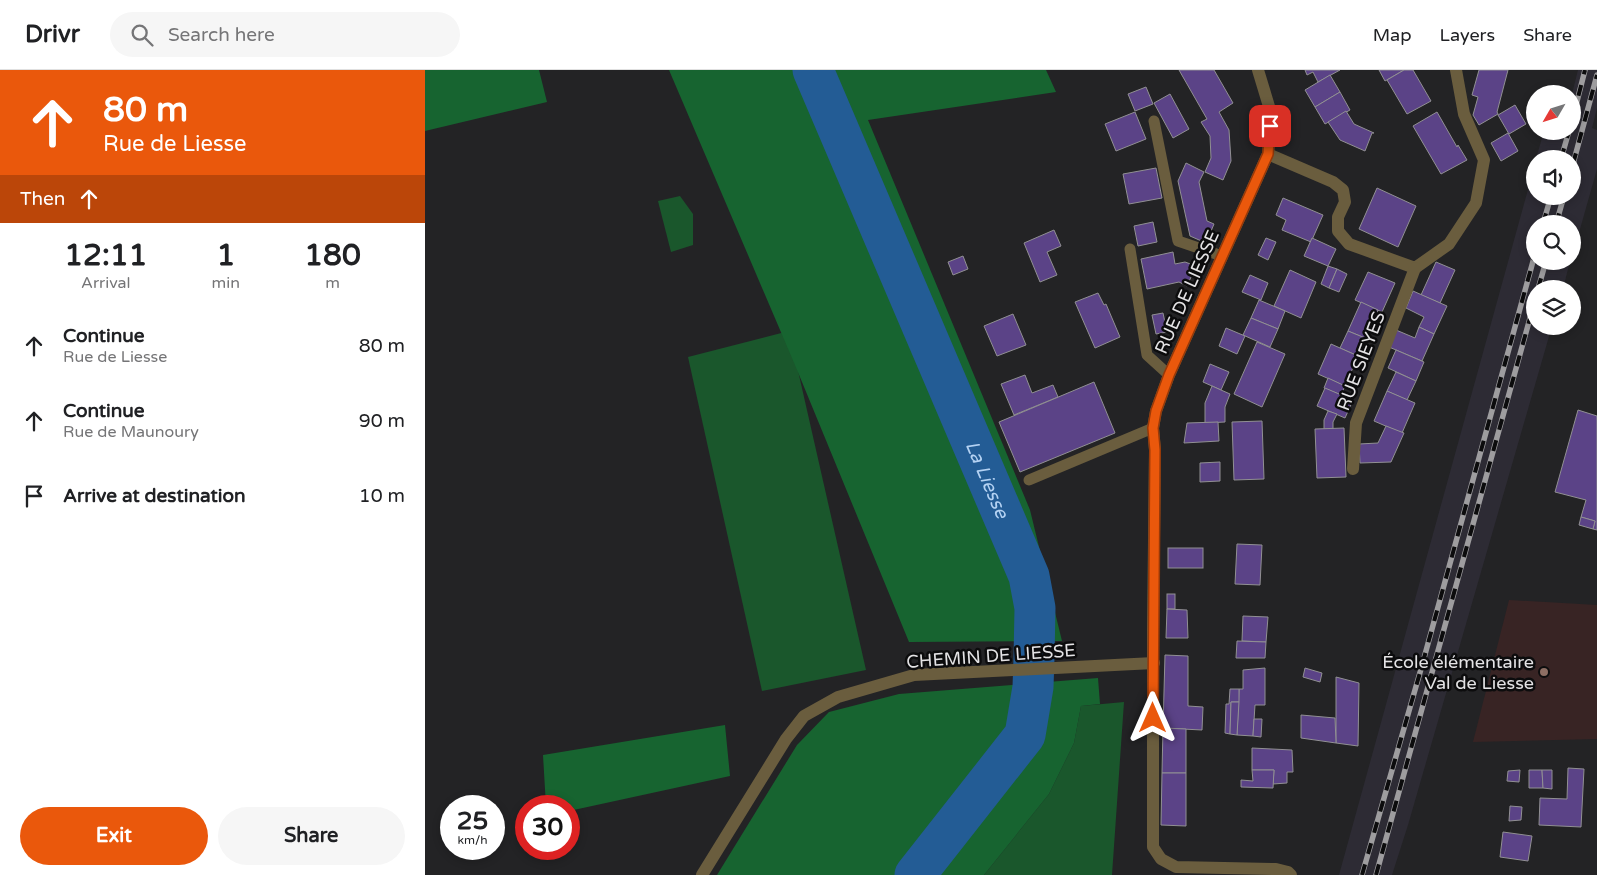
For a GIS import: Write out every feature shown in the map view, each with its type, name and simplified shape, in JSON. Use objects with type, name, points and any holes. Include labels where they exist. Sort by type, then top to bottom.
[{"type":"street","points":[[1258,70],[1271,113],[1268,154],[1333,182],[1343,190],[1345,202],[1339,217],[1338,231],[1349,244],[1415,268],[1449,244],[1476,203],[1484,160],[1464,114],[1456,70]]},
{"type":"street","name":"RUE DE LIESSE","points":[[1154,663],[1155,450],[1153,428],[1156,411],[1169,375],[1268,154]]},
{"type":"street","name":"RUE SIEYES","points":[[1353,469],[1356,423],[1415,268]]},
{"type":"street","points":[[1154,663],[1153,847],[1161,859],[1176,868],[1276,869],[1288,872],[1291,875]]},
{"type":"street","name":"CHEMIN DE LIESSE","points":[[702,875],[786,739],[804,716],[839,697],[914,675],[1154,663]]},
{"type":"lane","points":[[1154,121],[1179,241],[1222,256]]},
{"type":"lane","points":[[1130,249],[1147,355],[1169,375]]},
{"type":"lane","points":[[1029,480],[1153,428]]},
{"type":"shaded area","points":[[1578,70],[1597,70],[1597,108],[1592,128],[1597,130],[1597,169],[1581,226],[1581,215],[1526,215],[1526,270],[1568,270],[1565,280],[1526,280],[1526,335],[1549,335],[1408,825],[1392,875],[1339,875],[1526,197],[1526,205],[1581,205],[1581,150],[1539,150],[1541,140],[1581,140],[1581,85],[1574,85]]},
{"type":"shaded area","name":"École élémentaire Val de Liesse","points":[[1509,600],[1597,605],[1597,739],[1473,742]]},
{"type":"green space","points":[[425,70],[539,70],[547,102],[425,131]]},
{"type":"green space","points":[[669,70],[1046,70],[1056,92],[868,120],[1030,510],[1062,641],[909,642],[795,365]]},
{"type":"green space","points":[[680,196],[693,214],[693,245],[671,252],[658,201]]},
{"type":"green space","points":[[789,331],[866,670],[762,691],[688,357]]},
{"type":"green space","points":[[1098,678],[1100,704],[1081,706],[1074,743],[1049,794],[984,875],[717,875],[797,745],[829,712],[899,694]]},
{"type":"green space","points":[[1124,702],[1112,875],[984,875],[1049,794],[1074,743],[1081,706]]},
{"type":"green space","points":[[725,725],[730,776],[580,809],[580,795],[545,795],[543,755]]},
{"type":"building","points":[[1179,70],[1214,70],[1233,103],[1219,112],[1229,130],[1231,161],[1223,180],[1205,172],[1211,158],[1210,136],[1201,122],[1207,119]]},
{"type":"building","points":[[1305,70],[1340,70],[1318,82],[1313,72],[1307,75]]},
{"type":"building","points":[[1379,70],[1404,70],[1385,81]]},
{"type":"building","points":[[1404,70],[1413,70],[1431,101],[1407,114],[1387,80]]},
{"type":"building","points":[[1479,70],[1508,70],[1498,114],[1479,125],[1473,115],[1478,97],[1472,95]]},
{"type":"building","points":[[1330,75],[1340,92],[1315,107],[1305,90]]},
{"type":"building","points":[[1146,87],[1153,104],[1135,111],[1128,94]]},
{"type":"building","points":[[1340,92],[1350,110],[1325,124],[1315,107]]},
{"type":"building","points":[[1170,94],[1189,129],[1173,138],[1154,103]]},
{"type":"building","points":[[1515,105],[1526,124],[1509,134],[1498,115]]},
{"type":"building","points":[[1346,111],[1354,124],[1374,133],[1372,133],[1365,151],[1340,140],[1328,122]]},
{"type":"building","points":[[1135,112],[1146,139],[1116,151],[1105,124]]},
{"type":"building","points":[[1437,112],[1457,147],[1458,145],[1467,160],[1441,174],[1413,126]]},
{"type":"building","points":[[1508,133],[1518,151],[1501,161],[1491,143]]},
{"type":"building","points":[[1186,163],[1204,172],[1199,182],[1207,221],[1214,224],[1206,243],[1190,236],[1178,181]]},
{"type":"building","points":[[1156,168],[1162,198],[1129,204],[1123,174]]},
{"type":"building","points":[[1377,188],[1416,206],[1398,247],[1359,229]]},
{"type":"building","points":[[1283,198],[1323,215],[1311,242],[1282,230],[1286,220],[1276,215]]},
{"type":"building","points":[[1153,222],[1157,242],[1138,246],[1134,226]]},
{"type":"building","points":[[1054,230],[1061,246],[1047,252],[1057,275],[1040,282],[1024,243]]},
{"type":"building","points":[[1266,238],[1276,242],[1268,260],[1258,255]]},
{"type":"building","points":[[1312,238],[1336,249],[1328,266],[1304,256]]},
{"type":"building","points":[[1173,252],[1175,264],[1185,262],[1196,266],[1187,286],[1179,282],[1147,289],[1141,259]]},
{"type":"building","points":[[963,256],[968,269],[953,275],[948,262]]},
{"type":"building","points":[[1436,262],[1455,270],[1440,303],[1421,295]]},
{"type":"building","points":[[1328,266],[1337,269],[1329,288],[1321,284]]},
{"type":"building","points":[[1337,269],[1347,274],[1339,292],[1329,288]]},
{"type":"building","points":[[1290,270],[1316,282],[1301,318],[1274,306]]},
{"type":"building","points":[[1368,272],[1395,283],[1382,312],[1355,300]]},
{"type":"building","points":[[1250,275],[1268,283],[1261,300],[1242,292]]},
{"type":"building","points":[[1413,291],[1447,306],[1434,334],[1419,327],[1424,317],[1406,308]]},
{"type":"building","points":[[1098,293],[1104,305],[1106,304],[1120,337],[1095,348],[1075,302]]},
{"type":"building","points":[[1259,300],[1285,311],[1278,329],[1251,318]]},
{"type":"building","points":[[1361,302],[1378,310],[1365,338],[1348,331]]},
{"type":"building","points":[[1163,313],[1167,332],[1156,334],[1152,315]]},
{"type":"building","points":[[1013,314],[1026,345],[997,356],[984,326]]},
{"type":"building","points":[[1251,318],[1278,329],[1270,347],[1243,335]]},
{"type":"building","points":[[1419,327],[1434,334],[1422,361],[1389,347],[1396,330],[1415,338]]},
{"type":"building","points":[[1226,328],[1245,336],[1237,354],[1219,346]]},
{"type":"building","points":[[1348,331],[1365,338],[1358,356],[1340,348]]},
{"type":"building","points":[[1257,342],[1285,354],[1262,407],[1234,394]]},
{"type":"building","points":[[1331,344],[1358,356],[1345,386],[1318,374]]},
{"type":"building","points":[[1396,350],[1424,362],[1416,381],[1388,368]]},
{"type":"building","points":[[1210,364],[1229,372],[1221,390],[1203,382]]},
{"type":"building","points":[[1396,372],[1416,381],[1407,400],[1387,391]]},
{"type":"building","points":[[1025,375],[1032,393],[1053,385],[1058,397],[1014,415],[1001,384]]},
{"type":"building","points":[[1328,378],[1345,386],[1341,395],[1324,388]]},
{"type":"building","points":[[1094,382],[1115,433],[1020,472],[999,422]]},
{"type":"building","points":[[1212,386],[1230,394],[1225,407],[1225,422],[1205,423],[1205,403]]},
{"type":"building","points":[[1325,388],[1353,400],[1345,418],[1317,406]]},
{"type":"building","points":[[1387,391],[1415,403],[1402,433],[1374,421]]},
{"type":"building","points":[[1578,410],[1597,416],[1597,530],[1593,529],[1595,521],[1581,517],[1586,500],[1555,492]]},
{"type":"building","points":[[1328,411],[1337,414],[1333,422],[1333,429],[1324,429],[1324,420]]},
{"type":"building","points":[[1262,421],[1264,479],[1234,480],[1232,422]]},
{"type":"building","points":[[1218,422],[1219,441],[1184,443],[1187,423]]},
{"type":"building","points":[[1386,426],[1404,433],[1391,462],[1360,463],[1359,444],[1378,443]]},
{"type":"building","points":[[1344,428],[1346,477],[1317,478],[1315,429]]},
{"type":"building","points":[[1220,462],[1220,481],[1200,482],[1200,463]]},
{"type":"building","points":[[1581,517],[1595,521],[1593,529],[1579,525]]},
{"type":"building","points":[[1237,544],[1262,545],[1260,585],[1235,584]]},
{"type":"building","points":[[1168,548],[1203,548],[1203,568],[1168,568]]},
{"type":"building","points":[[1167,594],[1175,594],[1175,609],[1167,609]]},
{"type":"building","points":[[1167,609],[1187,610],[1188,638],[1166,638]]},
{"type":"building","points":[[1243,616],[1268,617],[1266,642],[1242,641]]},
{"type":"building","points":[[1237,641],[1266,642],[1265,658],[1236,658]]},
{"type":"building","points":[[1165,655],[1188,656],[1188,706],[1203,707],[1202,730],[1163,728]]},
{"type":"building","points":[[1265,668],[1265,705],[1255,705],[1253,736],[1237,735],[1239,689],[1243,689],[1243,670]]},
{"type":"building","points":[[1305,668],[1322,673],[1320,682],[1303,677]]},
{"type":"building","points":[[1336,677],[1359,683],[1358,746],[1336,743]]},
{"type":"building","points":[[1230,689],[1239,689],[1239,702],[1231,702],[1230,734],[1225,733],[1226,704],[1229,704]]},
{"type":"building","points":[[1231,702],[1239,702],[1237,735],[1230,734]]},
{"type":"building","points":[[1301,715],[1335,718],[1336,743],[1301,738]]},
{"type":"building","points":[[1254,719],[1262,719],[1261,737],[1253,736]]},
{"type":"building","points":[[1163,728],[1186,729],[1186,773],[1162,773]]},
{"type":"building","points":[[1252,748],[1292,750],[1293,772],[1287,772],[1287,783],[1273,784],[1274,770],[1252,770]]},
{"type":"building","points":[[1568,768],[1584,769],[1581,827],[1539,825],[1540,798],[1567,799]]},
{"type":"building","points":[[1252,770],[1274,770],[1273,788],[1241,787],[1241,780],[1253,781]]},
{"type":"building","points":[[1520,770],[1519,782],[1507,781],[1508,771]]},
{"type":"building","points":[[1529,770],[1542,770],[1543,788],[1529,788]]},
{"type":"building","points":[[1542,770],[1552,770],[1552,789],[1543,788]]},
{"type":"building","points":[[1162,773],[1186,773],[1186,826],[1161,825]]},
{"type":"building","points":[[1510,806],[1522,807],[1521,820],[1509,821]]},
{"type":"building","points":[[1503,832],[1532,836],[1528,861],[1500,857]]},
{"type":"waterway","name":"La Liesse","points":[[813,70],[1029,576],[1035,608],[1033,687],[1025,735],[915,875]]},
{"type":"railway","points":[[1581,86],[1585,70]]},
{"type":"railway","points":[[1577,150],[1597,75]]},
{"type":"railway","points":[[1564,150],[1566,140]]},
{"type":"railway","points":[[1546,215],[1548,205]]},
{"type":"railway","points":[[1559,215],[1561,205]]},
{"type":"railway","points":[[1362,875],[1421,669],[1531,270]]},
{"type":"railway","points":[[1541,280],[1543,270]]},
{"type":"railway","points":[[1376,875],[1526,333]]},
{"type":"place","name":"École élémentaire Val de Liesse","points":[[1544,672]]},
{"type":"route","points":[[1153,718],[1155,450],[1153,428],[1156,411],[1169,375],[1268,154],[1270,126]]}]
